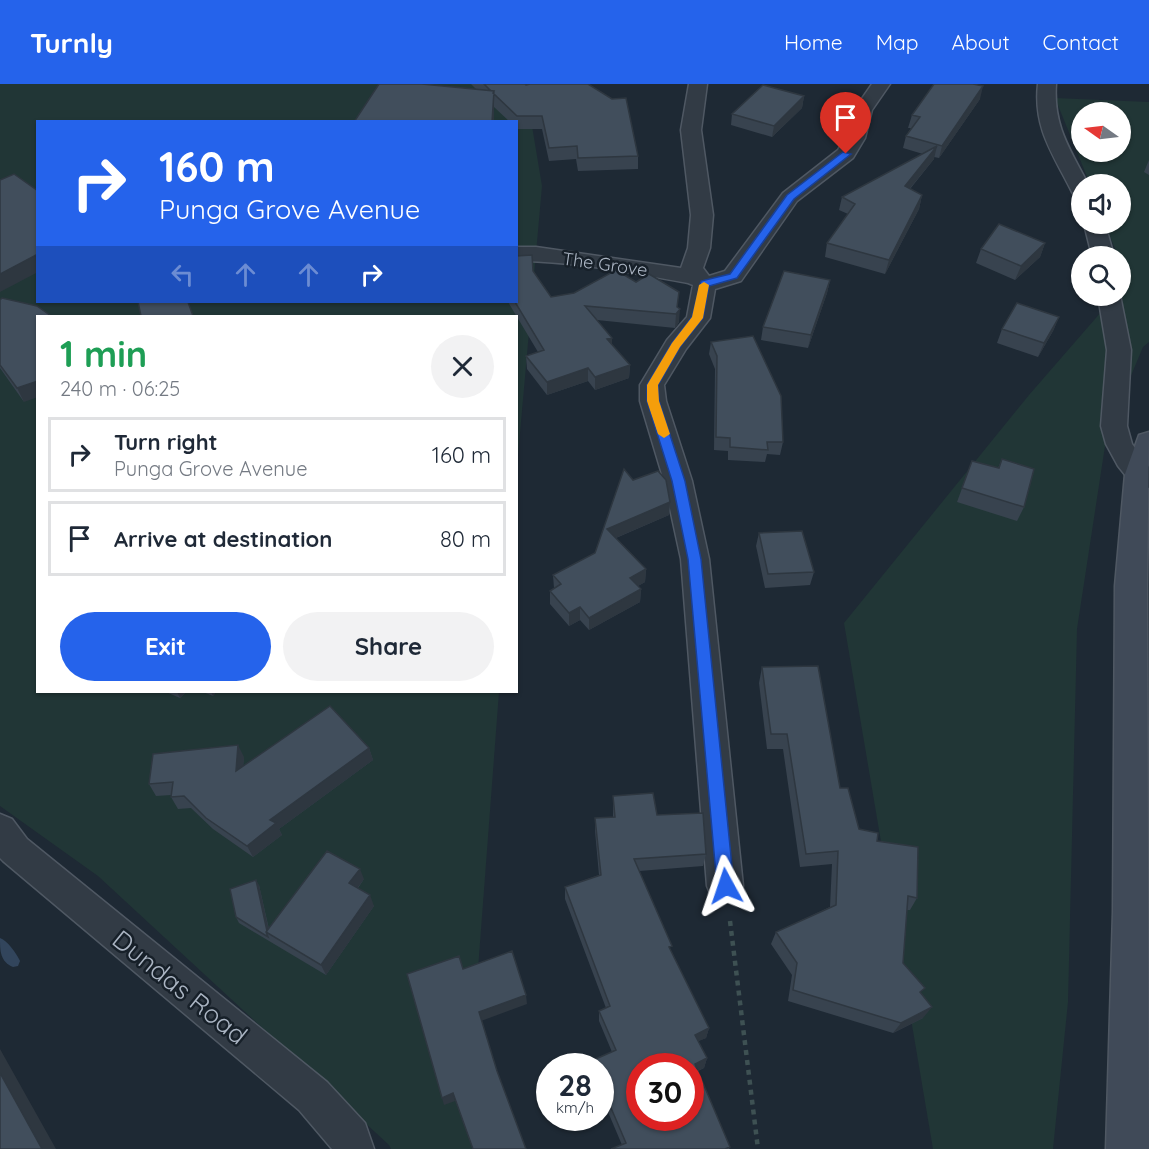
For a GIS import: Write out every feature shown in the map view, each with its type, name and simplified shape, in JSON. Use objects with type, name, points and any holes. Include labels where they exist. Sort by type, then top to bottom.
[{"type":"main road","points":[[1130,1149],[1134,912],[1131,586],[1146,465]]},
{"type":"street","points":[[698,84],[691,130],[702,215],[699,248],[692,268],[700,280],[698,318],[676,345],[652,385],[653,401],[678,481],[695,559],[726,886]]},
{"type":"street","points":[[700,280],[718,282],[734,276],[790,197],[846,154],[855,138],[863,110],[881,84]]},
{"type":"street","points":[[1047,84],[1045,115],[1052,137],[1072,174]]},
{"type":"street","name":"The Grove","points":[[518,254],[536,254],[700,280]]},
{"type":"street","points":[[1112,306],[1119,350],[1114,426],[1119,444],[1146,465]]},
{"type":"street","name":"Dundas Road","points":[[0,830],[15,850],[31,864],[313,1096],[350,1138],[353,1149]]},
{"type":"path","points":[[726,886],[759,1149]]},
{"type":"green space","points":[[0,84],[525,84],[542,186],[518,456],[518,315],[36,315],[36,693],[499,693],[469,1088],[484,1149],[391,1149],[98,876],[0,806]]},
{"type":"green space","points":[[1055,98],[1149,102],[1149,342],[1143,347],[1107,433],[1077,629],[1068,1002],[1053,1149],[933,1149],[844,623],[1029,395],[1106,306],[1131,306],[1131,246],[1114,246],[1109,234],[1131,234],[1131,174],[1086,174],[1081,162],[1131,162],[1131,102],[1071,102],[1071,137]]},
{"type":"building","points":[[379,84],[422,84],[494,91],[492,120],[355,120]]},
{"type":"building","points":[[484,84],[588,84],[612,99],[626,98],[638,156],[578,158],[577,146],[549,148],[542,116],[517,116],[493,93],[494,91]]},
{"type":"building","points":[[934,84],[983,86],[942,146],[906,136],[920,117],[912,115]]},
{"type":"building","points":[[763,85],[804,96],[774,126],[732,114]]},
{"type":"building","points":[[937,146],[905,186],[922,195],[889,260],[827,243],[855,204],[842,197]]},
{"type":"building","points":[[14,174],[36,190],[36,255],[0,274],[0,180]]},
{"type":"building","points":[[999,224],[1045,243],[1021,266],[981,249]]},
{"type":"building","points":[[532,255],[533,271],[551,297],[574,293],[616,270],[636,282],[649,274],[679,292],[677,307],[680,309],[676,314],[585,306],[612,338],[607,339],[630,365],[595,377],[588,368],[547,382],[526,356],[544,350],[516,303],[518,303],[518,256]]},
{"type":"building","points":[[784,271],[830,280],[811,335],[763,327]]},
{"type":"building","points":[[2,298],[37,306],[50,315],[36,315],[36,382],[17,388],[0,365],[0,300]]},
{"type":"building","points":[[138,303],[188,303],[193,315],[141,315]]},
{"type":"building","points":[[1017,303],[1059,317],[1044,343],[1002,329]]},
{"type":"building","points":[[753,336],[781,396],[783,442],[767,442],[768,450],[730,447],[730,438],[716,437],[717,356],[711,342]]},
{"type":"building","points":[[1002,459],[1034,469],[1024,507],[962,488],[972,461],[999,468]]},
{"type":"building","points":[[624,469],[633,480],[658,471],[666,480],[670,502],[607,529],[646,569],[630,578],[641,589],[589,618],[580,607],[569,613],[550,591],[561,584],[553,575],[595,553]]},
{"type":"building","points":[[802,531],[814,572],[768,574],[759,533]]},
{"type":"building","points":[[818,666],[840,788],[848,788],[859,829],[878,833],[877,841],[918,847],[917,898],[908,896],[903,963],[925,988],[920,992],[932,1007],[901,1023],[793,990],[797,963],[776,932],[836,905],[838,851],[806,854],[787,734],[771,734],[762,667]]},
{"type":"building","points":[[330,706],[369,748],[270,820],[276,823],[247,846],[206,818],[184,796],[171,797],[173,782],[149,784],[153,754],[238,745],[236,771]]},
{"type":"building","points":[[653,793],[657,815],[703,813],[706,854],[634,859],[672,946],[669,947],[709,1028],[695,1035],[707,1058],[704,1060],[704,1053],[626,1053],[626,1131],[704,1131],[704,1085],[730,1147],[725,1149],[611,1149],[626,1143],[614,1115],[614,1053],[609,1053],[616,1050],[599,1011],[610,1006],[565,887],[601,875],[595,818],[615,817],[613,796]]},
{"type":"building","points":[[327,851],[360,869],[349,883],[370,895],[321,965],[266,932]]},
{"type":"building","points":[[256,880],[268,937],[236,917],[230,889]]},
{"type":"building","points":[[512,951],[526,995],[479,1012],[497,1071],[526,1149],[473,1149],[453,1093],[442,1098],[407,974],[459,956],[463,969]]},
{"type":"building","points":[[0,1073],[42,1149],[0,1149]]},
{"type":"waterway","points":[[0,944],[13,961]]},
{"type":"slow traffic","points":[[664,434],[653,401],[652,385],[676,345],[698,318],[704,285]]},
{"type":"route","points":[[726,886],[695,559],[678,481],[653,401],[652,385],[676,345],[698,318],[705,283],[718,282],[734,276],[767,226],[790,197],[846,154]]}]
